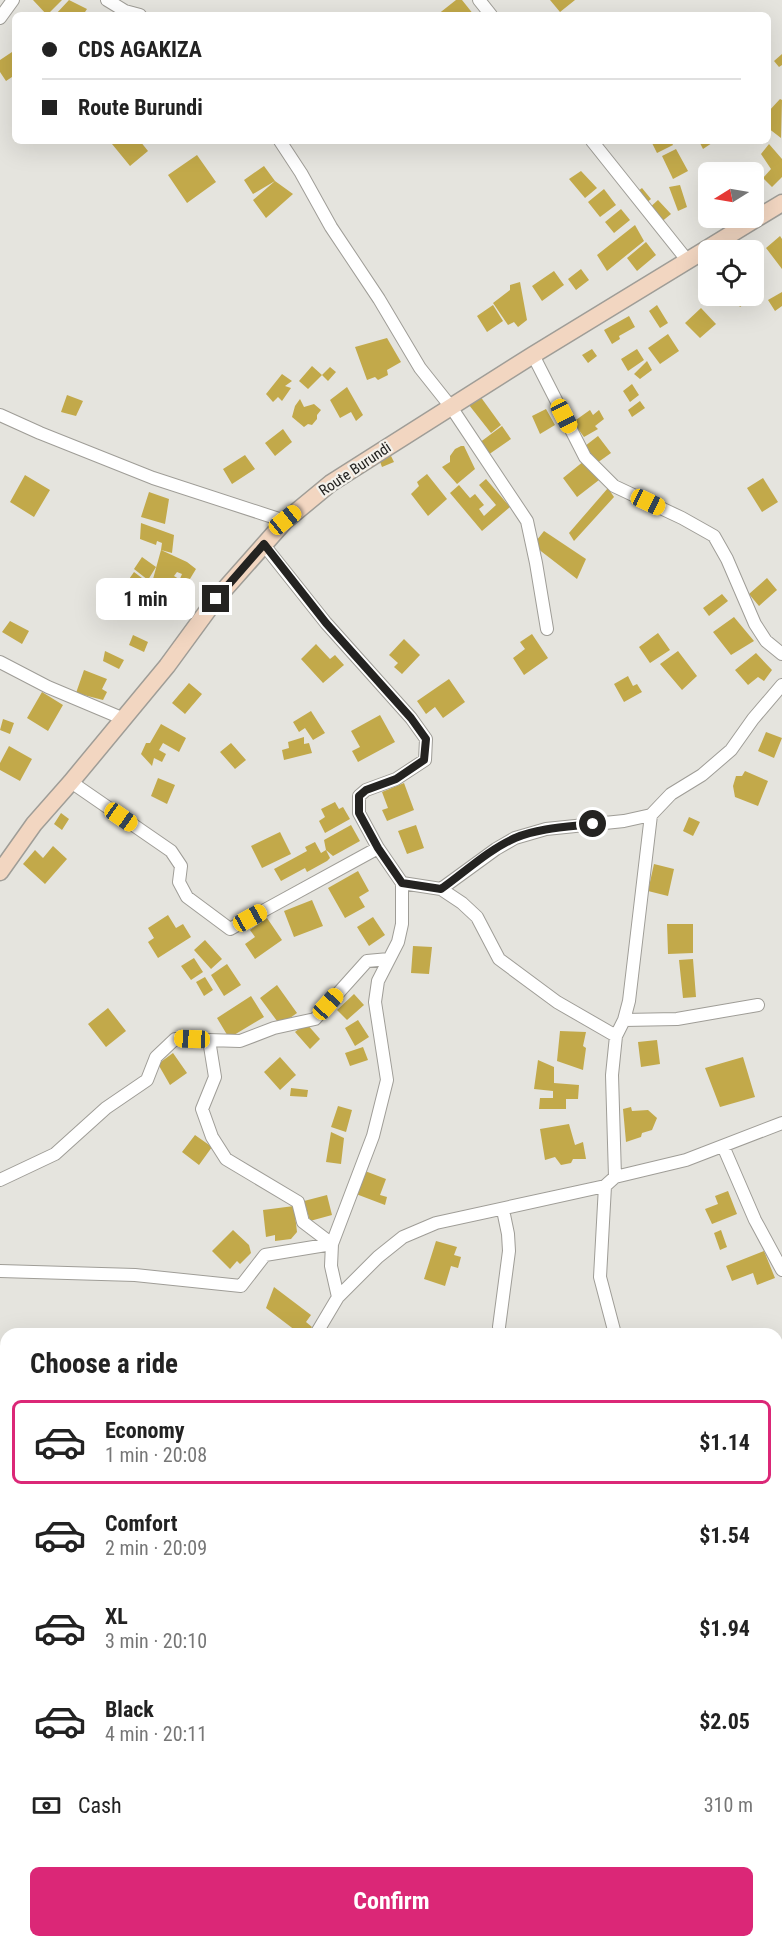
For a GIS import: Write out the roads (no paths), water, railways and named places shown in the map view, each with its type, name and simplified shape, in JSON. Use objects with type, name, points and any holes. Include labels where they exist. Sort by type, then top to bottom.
[{"type":"main road","name":"Route Burundi","points":[[0,872],[34,824],[167,666],[216,599],[285,520],[331,483],[533,355],[782,203]]},
{"type":"street","points":[[0,18],[13,0]]},
{"type":"street","points":[[106,0],[129,12]]},
{"type":"street","points":[[479,0],[489,12]]},
{"type":"street","points":[[282,144],[420,368],[451,407],[526,521],[536,563],[547,630]]},
{"type":"street","points":[[594,144],[687,260]]},
{"type":"street","points":[[533,355],[585,457],[614,486],[714,536],[727,559],[755,624],[766,641],[782,654]]},
{"type":"street","points":[[0,415],[153,478],[285,520]]},
{"type":"street","points":[[264,544],[326,623],[411,718],[426,739],[424,760],[396,779],[366,790],[359,796],[359,813],[378,848],[402,883],[402,924],[398,942],[378,981],[375,1002],[387,1080],[373,1136],[332,1244],[331,1266],[338,1297]]},
{"type":"street","points":[[0,662],[48,687],[124,719]]},
{"type":"street","points":[[441,889],[515,838],[546,829],[624,821],[651,815],[671,794],[702,775],[731,750],[782,685]]},
{"type":"street","points":[[71,782],[171,851],[181,866],[179,882],[187,897],[230,929],[378,848]]},
{"type":"street","points":[[615,1177],[612,1075],[616,1036],[624,1020],[628,1001],[651,815]]},
{"type":"street","points":[[402,883],[441,889],[462,903],[477,917],[499,959],[557,1002],[616,1036]]},
{"type":"street","points":[[0,1180],[55,1154],[106,1108],[147,1080],[156,1057],[175,1039],[240,1041],[274,1028],[315,1019],[366,961],[390,959]]},
{"type":"street","points":[[624,1020],[677,1019],[758,1005]]},
{"type":"street","points":[[209,1040],[215,1077],[202,1109],[212,1137],[226,1159],[298,1202],[303,1222],[332,1244]]},
{"type":"street","points":[[320,1328],[338,1297],[378,1257],[403,1237],[436,1223],[605,1186],[615,1177],[686,1160],[782,1123]]},
{"type":"street","points":[[723,1146],[755,1220],[782,1270]]},
{"type":"street","points":[[605,1186],[600,1277],[613,1328]]},
{"type":"street","points":[[499,1327],[508,1251],[508,1234],[502,1210]]},
{"type":"street","points":[[0,1271],[135,1275],[241,1286],[265,1255],[332,1244]]}]
